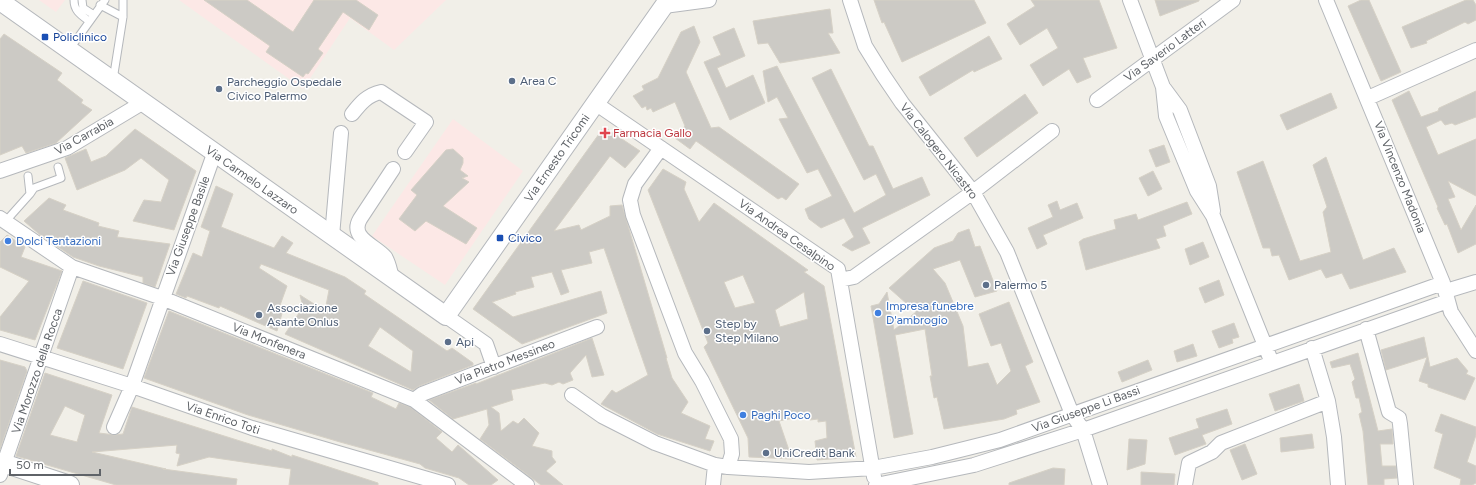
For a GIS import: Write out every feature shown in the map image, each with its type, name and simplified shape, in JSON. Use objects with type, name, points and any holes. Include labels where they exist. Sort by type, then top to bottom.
[{"type":"street","points":[[666,3],[709,0]]},
{"type":"street","name":"Via Calogero Nicastro","points":[[850,0],[865,46],[883,75],[902,103],[973,192],[1007,252],[1072,414],[1083,430],[1100,485]]},
{"type":"street","points":[[1130,0],[1154,59],[1163,87],[1166,116],[1197,191],[1213,216],[1266,344],[1272,363]]},
{"type":"street","name":"Via Saverio Latteri","points":[[1097,100],[1233,0]]},
{"type":"street","name":"Via Vincenzo Madonia","points":[[1326,0],[1368,98],[1446,292],[1450,312],[1475,347]]},
{"type":"street","name":"Via Carmelo Lazzaro","points":[[0,1],[214,154],[486,344],[494,366]]},
{"type":"street","name":"Via Ernesto Tricomi","points":[[446,316],[666,3]]},
{"type":"street","points":[[1368,98],[1476,50]]},
{"type":"street","points":[[352,114],[365,99],[373,93],[380,92],[426,122],[405,152]]},
{"type":"street","name":"Via Carrabia","points":[[0,171],[67,148],[142,103]]},
{"type":"street","name":"Via Andrea Cesalpino","points":[[595,103],[838,269],[876,485]]},
{"type":"street","points":[[840,280],[854,277],[973,192],[1052,131]]},
{"type":"street","points":[[332,236],[341,133]]},
{"type":"street","points":[[660,148],[635,184],[630,200],[633,216],[685,353],[702,381],[730,439],[732,454],[722,466],[713,485]]},
{"type":"street","name":"Via Giuseppe Basile","points":[[114,427],[132,386],[214,154]]},
{"type":"street","points":[[392,278],[384,257],[362,239],[358,226],[360,219],[393,169]]},
{"type":"street","name":"Via Monfenera","points":[[3,223],[72,267],[162,298],[414,400],[527,485]]},
{"type":"street","name":"Via Morozzo della Rocca","points":[[2,467],[72,267]]},
{"type":"street","name":"Via Giuseppe Li Bassi","points":[[572,395],[602,416],[655,443],[722,466],[809,472],[873,468],[932,457],[1000,440],[1266,344],[1476,282]]},
{"type":"street","name":"Via Giuseppe Li Bassi","points":[[876,485],[974,465],[1083,430],[1366,329],[1446,292]]},
{"type":"street","name":"Via Pietro Messineo","points":[[414,400],[422,394],[597,327]]},
{"type":"street","points":[[1366,329],[1389,412],[1398,418],[1400,424],[1406,485]]},
{"type":"street","name":"Via Enrico Toti","points":[[0,344],[132,386],[252,428],[448,485]]},
{"type":"street","points":[[1312,348],[1328,401],[1334,437],[1338,485]]},
{"type":"street","points":[[1185,485],[1189,463],[1212,452],[1221,443],[1328,401]]},
{"type":"street","points":[[2,467],[70,485]]},
{"type":"lane","points":[[74,0],[78,14],[91,18]]},
{"type":"lane","points":[[82,0],[83,8],[91,18]]},
{"type":"lane","points":[[113,82],[123,17],[124,0]]},
{"type":"lane","points":[[69,50],[103,3],[123,17]]},
{"type":"lane","points":[[3,223],[34,188],[61,178],[58,167]]},
{"type":"lane","points":[[28,176],[30,194]]},
{"type":"shaded area","points":[[39,0],[65,0],[56,12]]},
{"type":"shaded area","points":[[179,0],[446,0],[394,50],[350,18],[303,89]]},
{"type":"shaded area","points":[[453,119],[523,171],[445,285],[372,236]]},
{"type":"building","points":[[204,0],[247,0],[293,32],[314,0],[356,0],[378,15],[369,30],[343,12],[318,49],[323,53],[308,74],[306,73],[303,77],[266,52],[270,46]]},
{"type":"building","points":[[874,0],[974,0],[986,23],[902,62],[884,22],[882,23]]},
{"type":"building","points":[[1031,0],[1099,0],[1117,48],[1083,58],[1091,77],[1077,83],[1069,69],[1043,86],[1030,65],[1058,48],[1047,28],[1020,45],[1007,24],[1035,6]]},
{"type":"building","points":[[1155,0],[1199,0],[1199,1],[1160,16]]},
{"type":"building","points":[[1361,0],[1369,0],[1401,72],[1381,81],[1348,6]]},
{"type":"building","points":[[1466,0],[1473,0],[1476,5],[1476,20],[1468,24],[1465,22],[1426,41],[1427,43],[1411,48],[1402,27]]},
{"type":"building","points":[[830,9],[833,33],[828,33],[840,53],[780,63],[768,43],[758,44],[753,21]]},
{"type":"building","points":[[694,26],[700,42],[686,72],[711,128],[719,127],[799,184],[786,200],[782,197],[778,199],[696,141],[690,149],[675,138],[685,126],[675,102],[653,112],[651,108],[647,110],[646,106],[642,108],[633,96],[644,90],[642,86],[658,78],[681,32]]},
{"type":"building","points":[[734,28],[745,56],[717,68],[726,88],[753,75],[765,103],[730,120],[704,62],[721,55],[713,37]]},
{"type":"building","points":[[4,34],[62,73],[57,80],[83,100],[81,103],[92,110],[56,143],[26,153],[22,146],[0,155],[0,39]]},
{"type":"building","points":[[989,36],[1002,59],[974,72],[973,70],[930,96],[919,77]]},
{"type":"building","points":[[777,66],[854,213],[886,195],[876,174],[864,180],[812,78],[831,69],[869,146],[873,146],[893,189],[922,177],[930,195],[862,228],[870,243],[852,251],[842,245],[854,237],[844,218],[821,228],[809,219],[805,209],[832,196],[818,169],[807,173],[779,119],[788,118],[777,97],[768,102],[763,71]]},
{"type":"building","points":[[1409,91],[1421,117],[1438,111],[1439,108],[1476,91],[1476,117],[1455,125],[1452,123],[1445,125],[1441,120],[1426,127],[1438,155],[1476,139],[1476,196],[1448,181],[1455,197],[1448,199],[1461,230],[1476,205],[1476,244],[1458,253],[1447,224],[1445,225],[1437,208],[1438,207],[1392,100]]},
{"type":"building","points":[[1331,93],[1337,108],[1287,130],[1280,115]]},
{"type":"building","points":[[1025,94],[1038,113],[977,157],[964,138]]},
{"type":"building","points":[[604,127],[640,151],[625,168],[610,156],[554,231],[579,225],[581,230],[610,216],[610,206],[622,205],[672,378],[688,402],[681,413],[710,426],[705,439],[714,441],[710,451],[657,434],[601,404],[612,390],[616,393],[648,375],[604,248],[589,252],[592,263],[561,270],[569,292],[561,295],[552,272],[531,277],[534,287],[515,292],[516,294],[492,302],[513,317],[601,291],[607,313],[522,344],[473,309]]},
{"type":"building","points":[[135,129],[196,171],[174,230],[133,221],[144,200],[161,202],[169,180],[141,158],[125,170],[77,190],[65,158],[86,149],[91,162],[106,156]]},
{"type":"building","points":[[1164,145],[1170,162],[1156,167],[1149,150]]},
{"type":"building","points":[[453,149],[463,158],[463,163],[460,170],[468,176],[462,178],[469,182],[443,206],[477,228],[466,244],[426,221],[415,231],[399,219],[417,195],[411,190],[446,150]]},
{"type":"building","points":[[1326,157],[1363,260],[1394,248],[1406,272],[1350,289],[1342,273],[1326,278],[1321,269],[1289,280],[1279,255],[1272,256],[1270,248],[1263,248],[1237,172],[1263,161],[1300,261],[1331,252],[1323,212],[1327,207],[1313,165]]},
{"type":"building","points":[[663,169],[686,182],[684,189],[699,222],[714,203],[808,270],[804,272],[824,286],[856,457],[817,460],[815,441],[827,438],[826,421],[818,422],[818,419],[810,420],[809,415],[779,421],[792,459],[749,457],[748,438],[704,347],[708,343],[648,190]],"holes":[[[743,275],[755,303],[735,308],[724,282]],[[804,292],[808,319],[780,327],[775,310]]]},
{"type":"building","points":[[1153,171],[1162,189],[1148,196],[1139,178]]},
{"type":"building","points":[[216,186],[233,194],[221,227],[274,248],[282,236],[293,243],[286,253],[345,277],[366,291],[364,294],[447,351],[452,348],[473,363],[473,365],[419,386],[413,390],[285,334],[303,307],[300,295],[325,311],[329,290],[261,264],[259,268],[287,286],[279,308],[283,310],[277,331],[220,306],[219,308],[187,296],[186,298],[176,294],[193,253],[202,257],[210,231],[201,227]],"holes":[[[380,327],[413,351],[411,372],[368,346]]]},
{"type":"building","points":[[49,198],[66,205],[63,210],[99,223],[98,226],[119,231],[117,237],[170,244],[155,287],[143,283],[143,277],[99,266],[73,257],[39,234],[24,221]]},
{"type":"building","points":[[1057,201],[1060,210],[1077,203],[1083,218],[1043,235],[1047,244],[1037,249],[1028,228],[1053,217],[1048,205]]},
{"type":"building","points":[[1187,202],[1192,214],[1163,226],[1166,236],[1156,239],[1160,248],[1086,270],[1079,242],[1083,239],[1116,229],[1114,220],[1136,214],[1138,220]]},
{"type":"building","points":[[969,229],[975,247],[980,246],[997,291],[975,297],[960,260],[933,269],[945,283],[963,326],[968,367],[988,363],[997,385],[1011,371],[1001,343],[991,346],[979,314],[1009,302],[1033,362],[1025,366],[1040,402],[1016,410],[1017,414],[1004,419],[944,429],[937,397],[934,398],[925,329],[895,335],[913,434],[894,438],[871,306],[879,304],[887,292],[894,330],[916,312],[889,288],[934,248],[953,241],[958,233]]},
{"type":"building","points":[[7,235],[25,247],[21,257],[62,271],[35,340],[0,330],[0,317],[29,281],[0,267],[0,242]]},
{"type":"building","points":[[1203,242],[1209,257],[1190,265],[1185,249]]},
{"type":"building","points":[[1219,280],[1224,295],[1205,303],[1199,288]]},
{"type":"building","points":[[83,281],[147,303],[123,369],[57,348]]},
{"type":"building","points":[[169,311],[373,393],[371,397],[396,409],[399,403],[410,407],[442,432],[436,438],[452,452],[458,445],[498,480],[491,485],[469,485],[459,478],[425,468],[420,464],[248,415],[144,378]]},
{"type":"building","points":[[1234,323],[1239,337],[1232,339],[1233,343],[1219,348],[1212,331]]},
{"type":"building","points":[[1424,337],[1430,367],[1457,358],[1468,371],[1466,374],[1475,378],[1465,400],[1428,387],[1428,384],[1419,381],[1427,357],[1386,370],[1381,350]]},
{"type":"building","points":[[592,338],[604,375],[592,377],[586,355],[570,373],[573,380],[563,384],[559,382],[552,385],[545,383],[511,390],[513,400],[491,407],[499,413],[501,431],[513,421],[518,424],[524,418],[539,433],[532,446],[552,451],[552,457],[556,462],[546,471],[563,485],[541,485],[480,439],[489,425],[487,409],[453,419],[429,400],[476,384]]},
{"type":"building","points":[[1193,344],[1197,356],[1177,362],[1174,351]]},
{"type":"building","points":[[1358,353],[1378,431],[1392,429],[1393,444],[1380,444],[1382,466],[1396,466],[1397,478],[1384,479],[1384,485],[1368,485],[1363,431],[1359,414],[1362,412],[1359,398],[1356,398],[1352,382],[1355,379],[1350,364],[1332,368],[1330,362]]},
{"type":"building","points":[[0,360],[25,367],[27,371],[0,449]]},
{"type":"building","points":[[1148,360],[1152,370],[1122,382],[1118,372]]},
{"type":"building","points":[[45,373],[112,395],[99,433],[115,435],[123,434],[132,407],[272,451],[272,449],[292,457],[292,455],[378,483],[378,485],[289,485],[291,469],[209,457],[177,466],[180,454],[176,453],[177,445],[92,452],[166,469],[163,469],[237,479],[236,485],[116,485],[16,456]],"holes":[[[65,406],[85,415],[77,442],[50,435]]]},
{"type":"building","points":[[1299,384],[1304,401],[1275,411],[1269,394]]},
{"type":"building","points":[[1227,409],[1232,424],[1202,435],[1206,444],[1175,455],[1169,438],[1199,428],[1196,419]]},
{"type":"building","points":[[1441,414],[1476,427],[1476,435],[1467,462],[1476,466],[1476,483],[1472,485],[1460,485],[1461,479],[1434,468],[1443,434],[1435,431]]},
{"type":"building","points":[[1312,434],[1314,448],[1281,452],[1280,438]]},
{"type":"building","points":[[1129,439],[1147,440],[1145,464],[1127,470]]},
{"type":"building","points":[[1245,444],[1257,474],[1242,480],[1230,450]]},
{"type":"building","points":[[1053,468],[1065,469],[1064,485],[1009,485],[1009,483]]},
{"type":"building","points":[[1141,472],[1175,474],[1174,485],[1141,485]]},
{"type":"place","name":"Policlinico","points":[[45,37]]},
{"type":"place","name":"Area C","points":[[512,81]]},
{"type":"place","name":"Parcheggio Ospedale Civico Palermo","points":[[219,89]]},
{"type":"place","name":"Farmacia Gallo","points":[[605,133]]},
{"type":"place","name":"Civico","points":[[500,238]]},
{"type":"place","name":"Dolci Tentazioni","points":[[8,241]]},
{"type":"place","name":"Palermo 5","points":[[986,285]]},
{"type":"place","name":"Impresa funebre D'ambrogio","points":[[878,313]]},
{"type":"place","name":"Associazione Asante Onlus","points":[[259,315]]},
{"type":"place","name":"Step by Step Milano","points":[[707,331]]},
{"type":"place","name":"Api","points":[[448,342]]},
{"type":"place","name":"Paghi Poco","points":[[743,415]]},
{"type":"place","name":"UniCredit Bank","points":[[766,453]]}]
